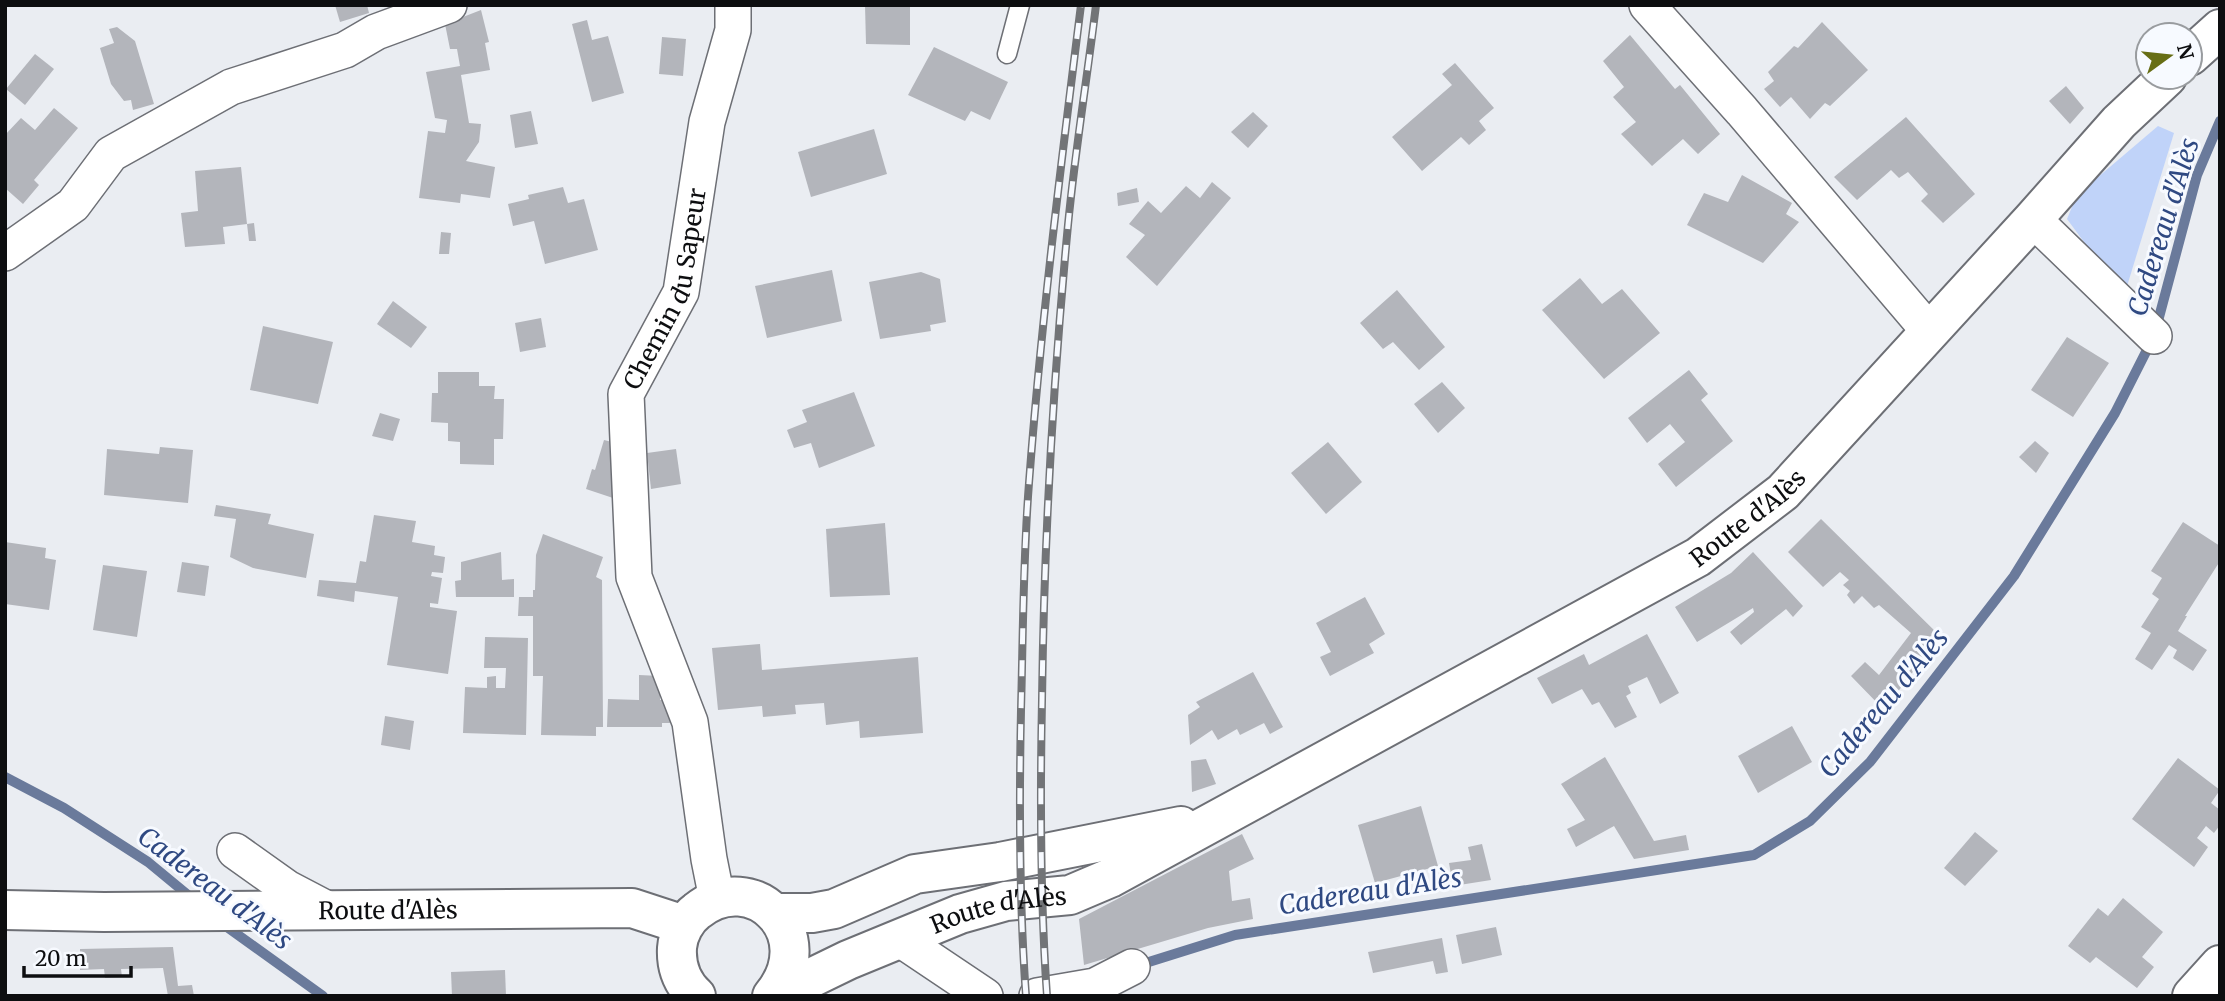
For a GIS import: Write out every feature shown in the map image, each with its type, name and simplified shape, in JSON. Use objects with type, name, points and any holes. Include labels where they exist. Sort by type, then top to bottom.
[{"type":"main road","name":"Route d'Alès","points":[[773,996],[848,960],[960,914],[1006,901],[1070,895],[1110,878],[1698,556],[1783,492],[2119,122],[2153,91]]},
{"type":"main road","name":"Route d'Alès","points":[[774,913],[812,913],[834,909],[915,874],[1000,862],[1218,819]]},
{"type":"main road","points":[[696,996],[681,975],[677,958],[678,941],[684,925],[693,914],[717,899],[732,896],[762,904],[774,913],[785,928],[790,946],[790,965],[783,983],[773,996]]},
{"type":"main road","name":"Route d'Alès","points":[[5,910],[632,908],[684,925]]},
{"type":"main road","points":[[2192,996],[2220,965]]},
{"type":"street","points":[[5,253],[73,205],[111,154],[135,140],[232,87],[345,50],[376,32],[449,5]]},
{"type":"street","name":"Chemin du Sapeur","points":[[717,899],[690,722],[634,577],[626,394],[681,292],[707,121],[733,30],[733,5]]},
{"type":"street","points":[[1647,5],[1742,111],[1929,331]]},
{"type":"street","points":[[2033,219],[2154,337]]},
{"type":"street","points":[[235,851],[287,888],[311,910]]},
{"type":"street","points":[[900,939],[985,996]]},
{"type":"street","points":[[1037,996],[1095,986],[1132,967]]},
{"type":"lane","points":[[1007,54],[1020,5]]},
{"type":"shaded area","points":[[2158,126],[2174,133],[2124,296],[2067,219],[2077,195]]},
{"type":"building","points":[[335,5],[367,5],[369,13],[340,22]]},
{"type":"building","points":[[865,5],[910,5],[910,45],[866,44]]},
{"type":"building","points":[[481,10],[489,42],[485,43],[490,70],[461,75],[469,123],[481,124],[479,142],[466,161],[495,167],[490,198],[461,194],[460,203],[419,198],[428,131],[445,133],[447,120],[435,118],[426,72],[460,66],[457,49],[450,49],[445,24]]},
{"type":"building","points":[[587,20],[592,40],[608,36],[624,93],[592,102],[572,24]]},
{"type":"building","points":[[1822,22],[1868,70],[1830,106],[1825,103],[1810,119],[1791,97],[1780,107],[1764,89],[1774,81],[1768,72],[1794,46],[1798,48]]},
{"type":"building","points":[[117,27],[135,41],[154,104],[133,110],[131,100],[124,101],[111,84],[100,48],[114,43],[109,29]]},
{"type":"building","points":[[1630,35],[1675,89],[1680,85],[1720,134],[1698,154],[1683,139],[1652,166],[1621,134],[1636,122],[1613,97],[1624,87],[1603,61]]},
{"type":"building","points":[[662,37],[686,39],[683,76],[659,74]]},
{"type":"building","points":[[934,47],[1008,82],[990,120],[971,111],[965,121],[908,95]]},
{"type":"building","points":[[35,54],[54,69],[25,105],[6,89]]},
{"type":"building","points":[[1455,63],[1494,108],[1479,121],[1486,130],[1469,145],[1461,137],[1422,171],[1392,137],[1452,85],[1442,74]]},
{"type":"building","points":[[2066,86],[2084,108],[2070,124],[2049,101]]},
{"type":"building","points":[[54,108],[78,128],[34,180],[39,185],[23,204],[5,188],[5,135],[21,118],[35,130]]},
{"type":"building","points":[[531,111],[538,144],[515,148],[510,115]]},
{"type":"building","points":[[1253,112],[1268,126],[1248,148],[1231,132]]},
{"type":"building","points":[[1906,117],[1975,194],[1943,223],[1921,201],[1928,194],[1908,172],[1899,178],[1891,170],[1857,200],[1834,177]]},
{"type":"building","points":[[874,129],[887,174],[811,197],[798,152]]},
{"type":"building","points":[[241,167],[247,224],[223,227],[225,244],[185,247],[181,213],[198,211],[195,171]]},
{"type":"building","points":[[1742,175],[1792,203],[1786,214],[1799,222],[1763,263],[1687,225],[1704,193],[1728,202]]},
{"type":"building","points":[[1212,182],[1231,198],[1157,286],[1126,257],[1145,235],[1129,224],[1148,201],[1161,213],[1186,186],[1200,198]]},
{"type":"building","points":[[563,187],[568,203],[584,199],[598,250],[545,264],[534,221],[513,226],[508,204],[529,199],[528,195]]},
{"type":"building","points":[[1137,188],[1139,202],[1118,206],[1117,193]]},
{"type":"building","points":[[254,223],[256,241],[249,241],[247,224]]},
{"type":"building","points":[[441,232],[451,233],[449,254],[439,254]]},
{"type":"building","points":[[832,270],[842,321],[767,338],[755,286]]},
{"type":"building","points":[[921,272],[940,279],[946,322],[930,325],[931,331],[880,339],[869,282]]},
{"type":"building","points":[[1580,278],[1602,304],[1622,289],[1660,333],[1604,379],[1542,310]]},
{"type":"building","points":[[1397,290],[1445,347],[1419,370],[1393,342],[1383,349],[1360,323]]},
{"type":"building","points":[[393,301],[427,327],[411,348],[377,324]]},
{"type":"building","points":[[541,318],[546,347],[520,352],[515,323]]},
{"type":"building","points":[[263,326],[333,342],[318,404],[250,390]]},
{"type":"building","points":[[2067,337],[2109,363],[2073,417],[2031,390]]},
{"type":"building","points":[[1689,370],[1708,394],[1701,400],[1733,441],[1676,487],[1658,464],[1685,442],[1670,424],[1647,443],[1628,418]]},
{"type":"building","points":[[438,372],[479,372],[479,386],[495,386],[494,399],[504,399],[503,439],[494,439],[494,465],[460,464],[460,442],[448,441],[448,423],[431,422],[432,393],[438,393]]},
{"type":"building","points":[[1442,382],[1465,408],[1438,433],[1414,404]]},
{"type":"building","points":[[854,392],[875,446],[819,468],[811,443],[794,448],[787,430],[807,422],[802,410]]},
{"type":"building","points":[[380,413],[400,419],[393,441],[372,436]]},
{"type":"building","points":[[604,440],[620,444],[616,499],[586,489]]},
{"type":"building","points":[[2035,441],[2049,453],[2036,473],[2019,457]]},
{"type":"building","points":[[1328,442],[1362,482],[1326,514],[1291,473]]},
{"type":"building","points":[[160,447],[193,450],[188,503],[104,495],[107,449],[159,454]]},
{"type":"building","points":[[676,449],[681,484],[651,489],[647,453]]},
{"type":"building","points":[[216,505],[271,514],[268,524],[314,534],[306,578],[253,568],[230,557],[236,519],[214,516]]},
{"type":"building","points":[[374,515],[416,521],[412,542],[435,546],[434,555],[445,557],[443,573],[432,572],[431,576],[442,578],[438,604],[430,603],[430,607],[457,611],[448,674],[387,665],[398,597],[355,591],[354,602],[317,596],[319,580],[356,583],[360,561],[366,562]]},
{"type":"building","points":[[1821,519],[1940,636],[1884,710],[1851,676],[1865,662],[1879,675],[1911,633],[1879,605],[1874,608],[1862,596],[1854,604],[1847,595],[1850,591],[1843,585],[1849,580],[1840,572],[1823,587],[1788,552]]},
{"type":"building","points":[[2183,522],[2220,546],[2220,561],[2178,631],[2207,650],[2193,671],[2173,658],[2177,650],[2169,645],[2152,670],[2135,659],[2151,633],[2141,627],[2159,599],[2152,594],[2162,578],[2151,571]]},
{"type":"building","points":[[885,523],[890,595],[830,597],[826,529]]},
{"type":"building","points":[[543,534],[603,557],[596,577],[602,580],[603,727],[596,727],[596,736],[541,735],[543,676],[533,676],[533,616],[518,616],[519,597],[533,597],[536,555]]},
{"type":"building","points":[[5,542],[46,548],[45,558],[56,560],[49,610],[5,604]]},
{"type":"building","points":[[501,552],[502,580],[514,579],[514,597],[456,597],[455,581],[461,580],[461,562]]},
{"type":"building","points":[[1753,552],[1803,606],[1793,617],[1786,609],[1741,645],[1730,632],[1754,612],[1753,608],[1697,642],[1675,607],[1731,573]]},
{"type":"building","points":[[182,562],[209,566],[205,596],[177,592]]},
{"type":"building","points":[[103,565],[147,571],[137,637],[93,630]]},
{"type":"building","points":[[1365,597],[1385,634],[1369,644],[1374,653],[1330,676],[1320,657],[1331,652],[1316,623]]},
{"type":"building","points":[[1647,634],[1679,693],[1660,704],[1647,677],[1628,686],[1631,693],[1626,696],[1637,717],[1615,728],[1599,702],[1592,705],[1582,689],[1552,704],[1537,678],[1584,654],[1589,665]]},
{"type":"building","points":[[485,637],[528,638],[526,735],[463,733],[465,687],[487,688],[487,677],[496,676],[496,688],[505,688],[506,668],[484,668]]},
{"type":"building","points":[[760,644],[762,670],[918,657],[923,733],[860,738],[859,721],[826,725],[824,703],[795,705],[796,714],[763,717],[762,706],[718,710],[712,648]]},
{"type":"building","points":[[1253,672],[1283,727],[1270,734],[1264,723],[1240,735],[1237,729],[1218,740],[1212,730],[1190,745],[1188,715],[1200,707],[1196,702]]},
{"type":"building","points":[[639,675],[660,676],[660,700],[667,700],[672,723],[662,723],[662,727],[607,727],[608,699],[639,700]]},
{"type":"building","points":[[385,716],[414,721],[410,750],[381,745]]},
{"type":"building","points":[[1792,726],[1812,762],[1758,793],[1738,756]]},
{"type":"building","points":[[1605,757],[1654,841],[1686,835],[1689,850],[1634,859],[1614,826],[1576,847],[1567,829],[1585,820],[1561,784]]},
{"type":"building","points":[[2178,758],[2220,790],[2211,803],[2220,810],[2220,825],[2214,833],[2206,826],[2197,838],[2208,847],[2194,867],[2132,819]]},
{"type":"building","points":[[1206,759],[1216,784],[1192,792],[1191,761]]},
{"type":"building","points":[[1421,806],[1438,866],[1375,883],[1358,825]]},
{"type":"building","points":[[1975,832],[1998,851],[1965,886],[1944,868]]},
{"type":"building","points":[[1242,834],[1254,859],[1229,871],[1232,901],[1250,898],[1253,919],[1208,928],[1084,965],[1079,919]]},
{"type":"building","points":[[1482,844],[1491,880],[1453,886],[1449,863],[1471,860],[1468,847]]},
{"type":"building","points":[[2123,898],[2163,932],[2142,957],[2154,967],[2137,988],[2096,957],[2090,963],[2068,946],[2098,908],[2108,916]]},
{"type":"building","points":[[1496,927],[1502,955],[1462,964],[1456,935]]},
{"type":"building","points":[[1442,938],[1448,972],[1436,974],[1433,961],[1373,973],[1368,952]]},
{"type":"building","points":[[173,947],[178,986],[192,985],[194,996],[168,996],[163,968],[121,969],[122,977],[105,978],[104,969],[80,970],[80,949]]},
{"type":"building","points":[[505,970],[506,996],[452,996],[451,972]]},
{"type":"waterway","name":"Cadereau d'Alès","points":[[1136,966],[1235,935],[1754,855],[1810,821],[1870,762],[2014,576],[2115,413],[2154,336],[2197,175],[2220,121]]},
{"type":"waterway","name":"Cadereau d'Alès","points":[[5,777],[64,808],[148,862],[194,900]]},
{"type":"waterway","name":"Cadereau d'Alès","points":[[220,922],[323,996]]},
{"type":"railway","points":[[1026,996],[1022,925],[1020,746],[1027,511],[1045,303],[1081,5]]},
{"type":"railway","points":[[1047,996],[1041,811],[1047,522],[1068,225],[1096,5]]}]
